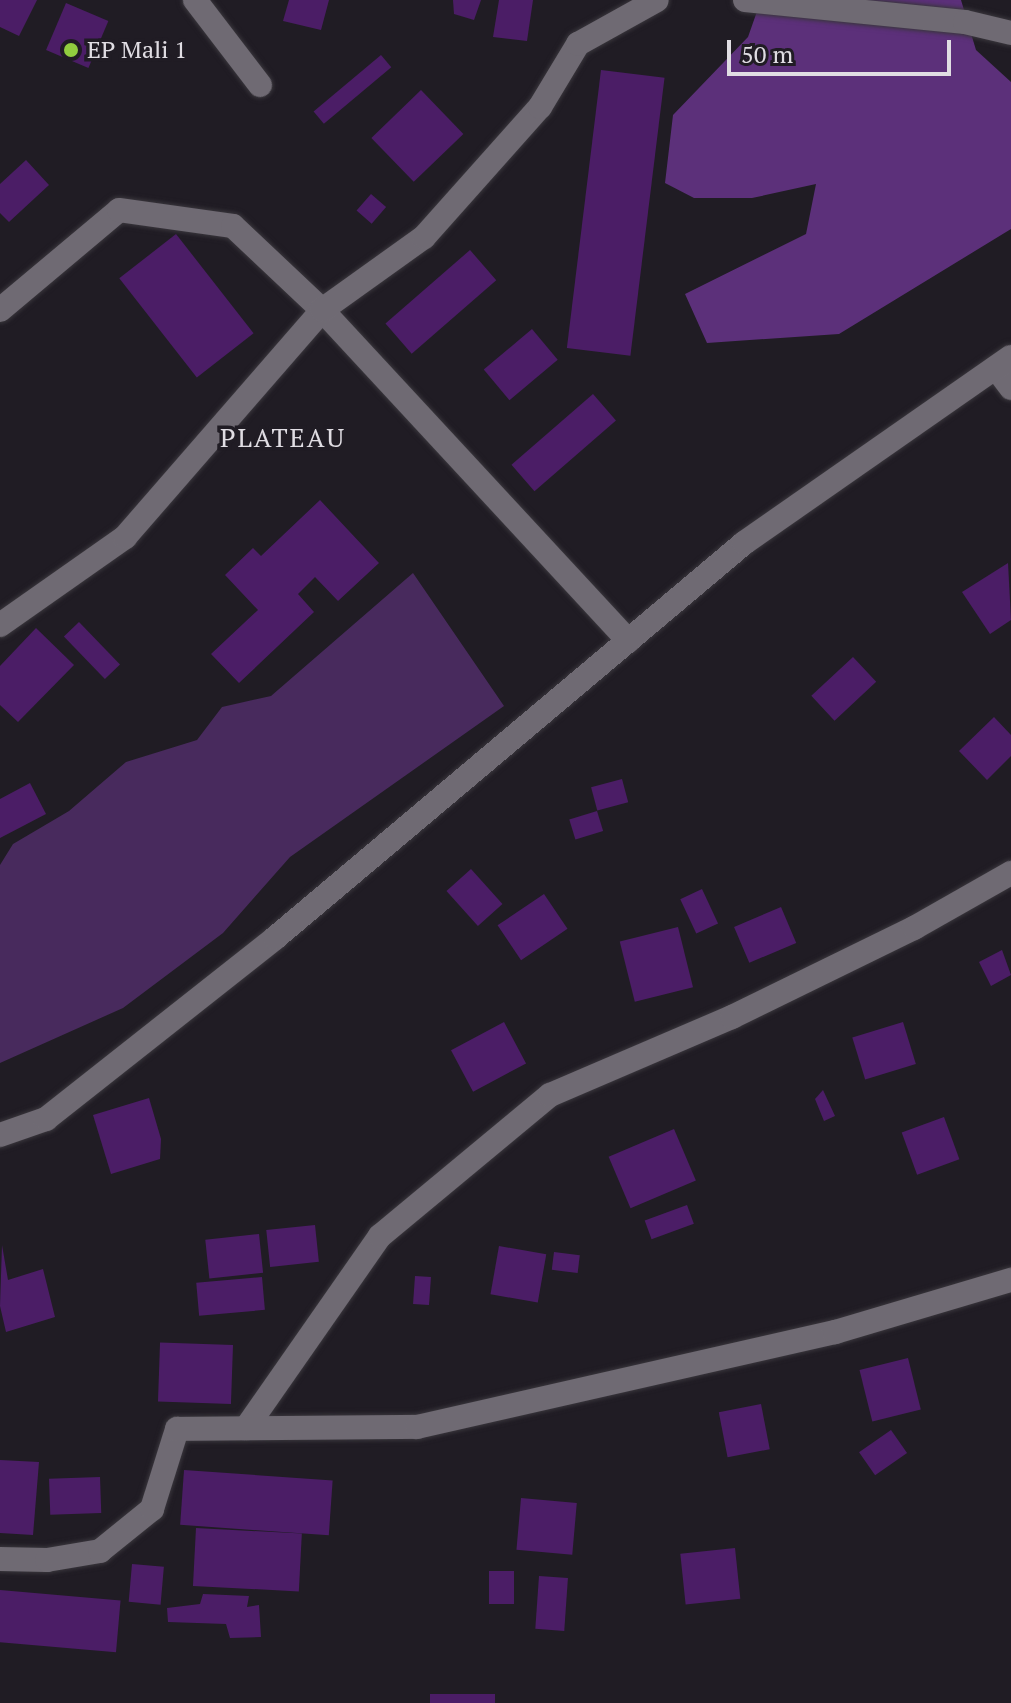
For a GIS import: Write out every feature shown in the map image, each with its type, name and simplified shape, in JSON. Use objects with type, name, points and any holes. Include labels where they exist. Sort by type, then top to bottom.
[{"type":"street","points":[[195,0],[260,85]]},
{"type":"street","points":[[0,625],[125,537],[322,310],[424,237],[540,107],[578,44],[657,0]]},
{"type":"street","points":[[745,0],[965,22],[1011,33]]},
{"type":"street","points":[[0,310],[119,210],[233,226],[322,310],[628,641]]},
{"type":"street","points":[[0,1135],[46,1119],[275,938],[744,543],[1003,363],[1011,388]]},
{"type":"street","points":[[246,1428],[380,1236],[550,1095],[732,1017],[914,928],[1011,873]]},
{"type":"street","points":[[0,1559],[47,1560],[100,1551],[152,1509],[177,1429],[417,1427],[835,1332],[1011,1280]]},
{"type":"shaded area","points":[[761,0],[961,0],[976,50],[1011,82],[1011,229],[839,334],[707,343],[685,294],[806,234],[816,184],[752,198],[694,198],[665,183],[673,115],[748,37]]},
{"type":"shaded area","points":[[413,573],[504,706],[290,857],[223,933],[123,1008],[0,1063],[0,865],[13,844],[69,811],[126,762],[197,740],[222,707],[271,696]]},
{"type":"building","points":[[0,0],[37,0],[19,36],[0,27]]},
{"type":"building","points":[[289,0],[329,0],[321,30],[283,21]]},
{"type":"building","points":[[453,0],[481,0],[474,20],[454,14]]},
{"type":"building","points":[[499,0],[533,0],[527,41],[493,37]]},
{"type":"building","points":[[66,3],[108,21],[88,68],[46,50]]},
{"type":"building","points":[[381,55],[391,67],[324,124],[314,112]]},
{"type":"building","points":[[601,70],[665,78],[630,356],[567,348]]},
{"type":"building","points":[[421,90],[463,134],[414,182],[371,138]]},
{"type":"building","points":[[26,160],[49,185],[9,222],[0,213],[0,184]]},
{"type":"building","points":[[371,194],[386,207],[372,224],[357,211]]},
{"type":"building","points":[[176,234],[254,333],[197,378],[119,278]]},
{"type":"building","points":[[470,250],[496,280],[412,354],[385,323]]},
{"type":"building","points":[[532,329],[558,360],[509,400],[484,369]]},
{"type":"building","points":[[593,394],[616,420],[534,491],[511,465]]},
{"type":"building","points":[[320,500],[379,563],[338,601],[315,577],[298,594],[314,612],[239,683],[211,654],[258,610],[225,575],[253,548],[261,556]]},
{"type":"building","points":[[1008,563],[1011,620],[990,634],[962,592]]},
{"type":"building","points":[[79,622],[120,664],[105,679],[64,637]]},
{"type":"building","points":[[36,628],[74,665],[18,722],[0,705],[0,666]]},
{"type":"building","points":[[853,657],[876,682],[835,721],[811,696]]},
{"type":"building","points":[[994,717],[1011,735],[1011,756],[987,780],[959,751]]},
{"type":"building","points":[[622,779],[628,802],[597,810],[591,787]]},
{"type":"building","points":[[30,783],[46,814],[0,838],[0,799]]},
{"type":"building","points":[[597,811],[603,831],[575,840],[569,819]]},
{"type":"building","points":[[471,869],[502,904],[478,926],[446,891]]},
{"type":"building","points":[[702,889],[718,923],[696,934],[680,899]]},
{"type":"building","points":[[544,894],[567,929],[521,960],[498,925]]},
{"type":"building","points":[[781,907],[796,943],[749,963],[734,927]]},
{"type":"building","points":[[678,927],[693,987],[635,1002],[620,942]]},
{"type":"building","points":[[1002,950],[1011,975],[991,986],[979,962]]},
{"type":"building","points":[[504,1022],[526,1063],[473,1092],[451,1050]]},
{"type":"building","points":[[903,1022],[916,1064],[865,1080],[852,1037]]},
{"type":"building","points":[[823,1090],[835,1116],[824,1121],[815,1099]]},
{"type":"building","points":[[149,1098],[161,1139],[160,1159],[111,1174],[93,1115]]},
{"type":"building","points":[[944,1117],[959,1159],[917,1175],[902,1132]]},
{"type":"building","points":[[674,1129],[696,1181],[631,1208],[609,1157]]},
{"type":"building","points":[[687,1205],[694,1224],[652,1239],[645,1220]]},
{"type":"building","points":[[315,1225],[319,1262],[270,1267],[266,1230]]},
{"type":"building","points":[[259,1234],[263,1273],[209,1278],[205,1240]]},
{"type":"building","points":[[2,1245],[8,1280],[43,1269],[55,1317],[6,1332],[0,1306]]},
{"type":"building","points":[[499,1246],[546,1254],[538,1303],[490,1294]]},
{"type":"building","points":[[554,1252],[580,1255],[578,1273],[552,1270]]},
{"type":"building","points":[[415,1276],[431,1277],[429,1305],[413,1304]]},
{"type":"building","points":[[262,1277],[265,1310],[199,1316],[196,1283]]},
{"type":"building","points":[[160,1342],[233,1345],[231,1404],[158,1401]]},
{"type":"building","points":[[908,1358],[921,1409],[872,1422],[859,1370]]},
{"type":"building","points":[[761,1404],[770,1449],[728,1457],[719,1412]]},
{"type":"building","points":[[891,1430],[907,1453],[875,1475],[859,1452]]},
{"type":"building","points":[[0,1460],[39,1462],[33,1535],[0,1533]]},
{"type":"building","points":[[184,1470],[333,1480],[329,1535],[180,1525]]},
{"type":"building","points":[[100,1477],[101,1513],[50,1515],[49,1479]]},
{"type":"building","points":[[521,1498],[577,1503],[572,1555],[516,1550]]},
{"type":"building","points":[[196,1528],[302,1534],[299,1591],[193,1586]]},
{"type":"building","points":[[735,1548],[740,1599],[686,1604],[680,1554]]},
{"type":"building","points":[[132,1564],[164,1567],[161,1605],[129,1602]]},
{"type":"building","points":[[489,1571],[514,1571],[514,1604],[489,1604]]},
{"type":"building","points":[[539,1576],[568,1578],[564,1631],[535,1629]]},
{"type":"building","points":[[0,1590],[121,1601],[116,1652],[0,1642]]},
{"type":"building","points":[[203,1594],[249,1596],[247,1607],[259,1605],[261,1637],[230,1638],[226,1624],[168,1622],[167,1608],[200,1604]]},
{"type":"building","points":[[430,1694],[495,1694],[495,1703],[430,1703]]},
{"type":"place","name":"EP Mali 1","points":[[71,50]]},
{"type":"district","name":"PLATEAU","points":[[283,438]]}]
